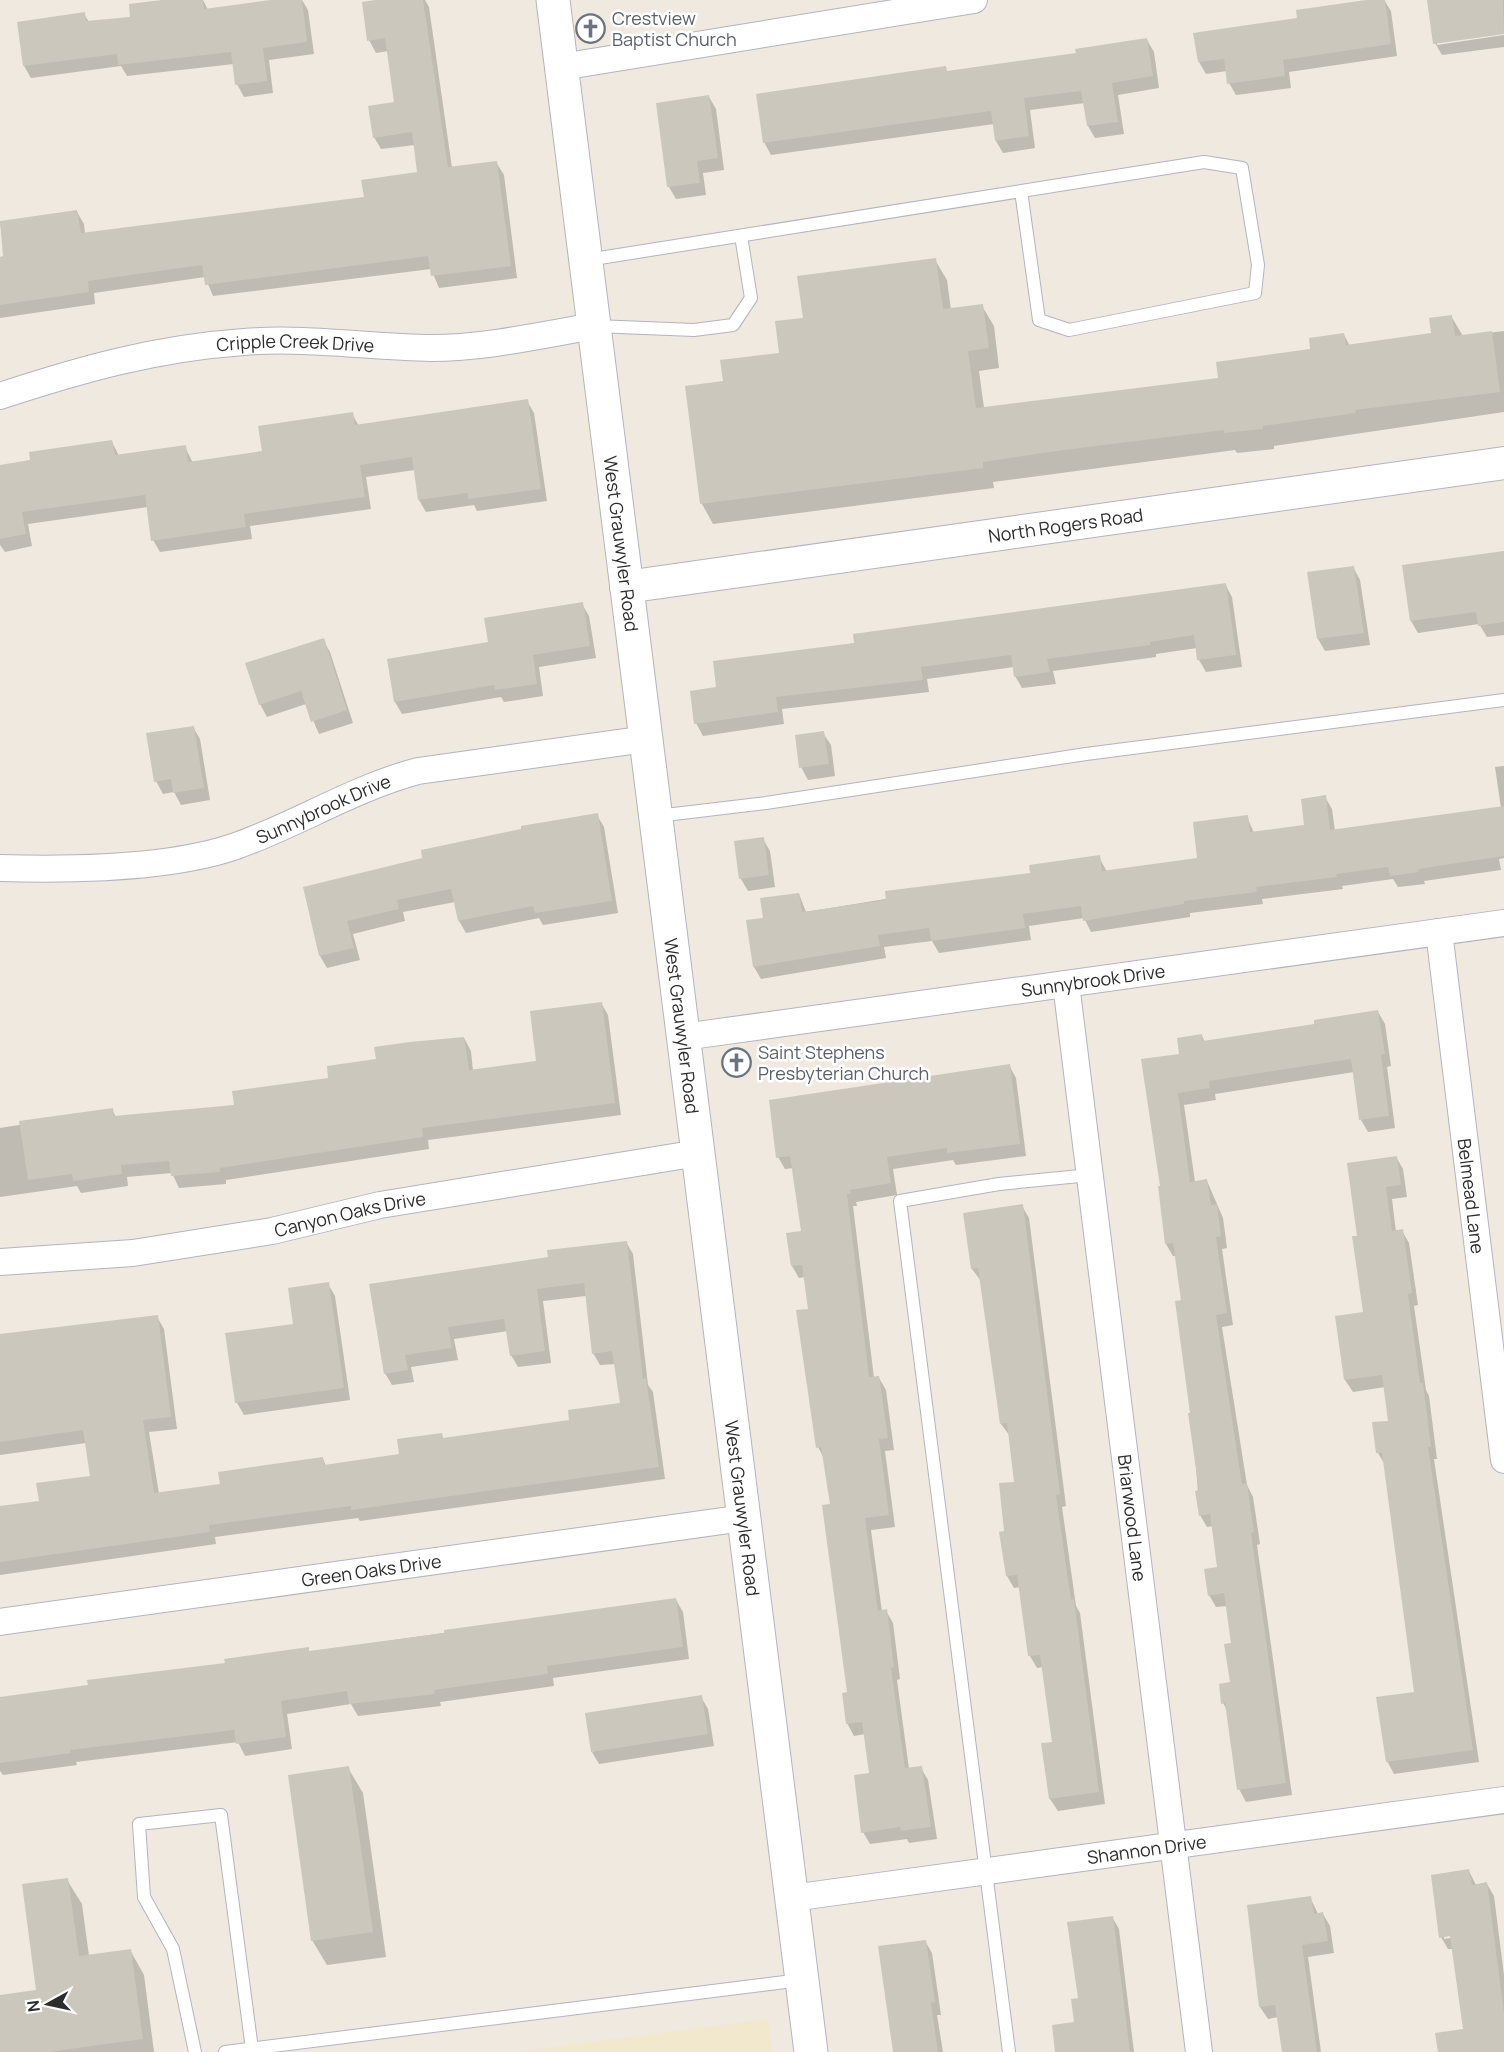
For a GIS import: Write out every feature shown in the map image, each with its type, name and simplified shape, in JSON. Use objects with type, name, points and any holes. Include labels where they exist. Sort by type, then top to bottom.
[{"type":"main road","name":"West Grauwyler Road","points":[[553,0],[812,2052]]},
{"type":"street","points":[[561,67],[974,0]]},
{"type":"street","name":"Cripple Creek Drive","points":[[0,396],[83,368],[178,349],[271,340],[433,348],[500,341],[594,326]]},
{"type":"street","name":"North Rogers Road","points":[[626,587],[1504,463]]},
{"type":"street","name":"Sunnybrook Drive","points":[[0,868],[174,861],[235,846],[287,826],[382,780],[409,773],[468,762],[646,739]]},
{"type":"street","name":"Sunnybrook Drive","points":[[683,1037],[1504,923]]},
{"type":"street","name":"Belmead Lane","points":[[1439,932],[1504,1460]]},
{"type":"street","name":"Briarwood Lane","points":[[1066,984],[1199,2052]]},
{"type":"street","name":"Canyon Oaks Drive","points":[[0,1262],[144,1252],[272,1231],[380,1205],[698,1153]]},
{"type":"street","name":"Green Oaks Drive","points":[[0,1622],[744,1518]]},
{"type":"street","name":"Shannon Drive","points":[[792,1898],[1504,1800]]},
{"type":"lane","points":[[585,261],[1021,191],[1204,162],[1242,168],[1258,265],[1255,293],[1069,330],[1039,321],[1021,191]]},
{"type":"lane","points":[[594,326],[694,330],[733,325],[751,298],[741,236]]},
{"type":"lane","points":[[656,816],[766,803],[1086,754],[1504,700]]},
{"type":"lane","points":[[1010,2052],[900,1201],[999,1184],[1090,1175]]},
{"type":"lane","points":[[195,2052],[173,1949],[144,1897],[139,1824],[221,1815],[252,2049]]},
{"type":"lane","points":[[225,2052],[802,1980]]},
{"type":"shaded area","points":[[768,2019],[772,2052],[515,2052]]},
{"type":"building","points":[[162,0],[203,0],[204,9],[270,0],[302,0],[307,42],[263,48],[267,81],[235,85],[231,52],[118,65],[117,54],[23,66],[17,22],[85,12],[86,21],[130,17],[129,4]]},
{"type":"building","points":[[423,0],[448,167],[497,161],[511,266],[431,276],[428,256],[205,285],[202,265],[88,281],[89,292],[0,305],[0,257],[3,256],[0,221],[77,210],[81,233],[364,197],[361,180],[417,172],[412,132],[373,138],[368,106],[394,102],[385,38],[367,41],[362,2]]},
{"type":"building","points":[[1366,0],[1385,0],[1391,44],[1283,60],[1285,76],[1227,84],[1224,59],[1198,62],[1193,33],[1297,18],[1296,10]]},
{"type":"building","points":[[1427,0],[1503,0],[1504,34],[1433,44]]},
{"type":"building","points":[[1147,38],[1153,76],[1112,83],[1118,122],[1087,126],[1081,91],[1024,98],[1029,136],[995,141],[991,111],[763,143],[756,94],[946,66],[947,71],[1076,53],[1075,49]]},
{"type":"building","points":[[709,95],[718,158],[697,161],[700,183],[667,187],[656,103]]},
{"type":"building","points":[[936,258],[943,309],[983,304],[989,348],[968,351],[976,408],[1218,378],[1216,362],[1310,349],[1309,338],[1344,333],[1346,345],[1431,333],[1429,318],[1452,315],[1455,336],[1492,331],[1500,392],[1355,410],[1356,413],[1263,426],[1263,429],[1224,433],[1224,430],[1064,450],[983,462],[983,468],[700,504],[685,386],[723,381],[720,360],[779,353],[775,321],[803,318],[797,276]]},
{"type":"building","points":[[528,399],[541,489],[468,499],[468,493],[418,500],[412,457],[360,465],[365,497],[244,514],[246,527],[151,541],[145,495],[22,512],[26,534],[0,539],[0,465],[30,460],[29,452],[112,440],[115,455],[186,445],[188,462],[262,451],[258,426],[353,412],[355,425]]},
{"type":"building","points":[[1504,551],[1504,622],[1478,626],[1476,612],[1410,621],[1402,565]]},
{"type":"building","points":[[1354,566],[1364,633],[1317,639],[1307,572]]},
{"type":"building","points":[[1226,583],[1236,655],[1197,660],[1194,635],[1150,642],[1150,645],[1047,659],[1050,672],[1014,677],[1011,655],[921,667],[923,680],[776,697],[778,712],[694,724],[690,691],[716,687],[713,661],[854,643],[853,634]]},
{"type":"building","points":[[583,602],[590,646],[533,655],[537,684],[495,690],[494,685],[394,702],[387,659],[488,642],[484,618]]},
{"type":"building","points":[[324,638],[347,710],[311,722],[301,691],[259,705],[245,663]]},
{"type":"building","points":[[194,726],[204,788],[173,793],[171,779],[154,782],[146,733]]},
{"type":"building","points":[[824,731],[829,764],[799,768],[795,735]]},
{"type":"building","points":[[1326,795],[1330,830],[1504,806],[1504,856],[1418,869],[1419,872],[1390,876],[1388,867],[1336,874],[1337,877],[1256,887],[1257,892],[1184,901],[1184,904],[1083,921],[1081,906],[1023,914],[1025,928],[931,941],[929,928],[878,935],[880,946],[753,967],[746,920],[763,918],[760,898],[799,893],[802,912],[886,900],[885,891],[1030,873],[1029,865],[1100,855],[1102,871],[1197,858],[1193,822],[1248,815],[1250,832],[1304,825],[1301,799]]},
{"type":"building","points":[[598,813],[612,901],[535,913],[533,906],[458,921],[451,889],[397,900],[399,909],[347,921],[354,948],[319,956],[303,887],[422,858],[421,850],[521,829],[521,826]]},
{"type":"building","points":[[764,837],[769,875],[739,879],[734,841]]},
{"type":"building","points":[[602,1002],[615,1103],[422,1128],[423,1137],[220,1168],[220,1172],[171,1176],[169,1161],[121,1165],[122,1174],[73,1181],[72,1174],[28,1180],[19,1121],[113,1108],[114,1116],[234,1105],[232,1091],[328,1078],[327,1066],[376,1059],[374,1047],[410,1042],[464,1037],[469,1070],[536,1061],[530,1011]]},
{"type":"building","points":[[1378,1010],[1385,1054],[1381,1055],[1389,1116],[1359,1120],[1351,1059],[1209,1081],[1210,1088],[1178,1093],[1190,1182],[1207,1179],[1211,1205],[1217,1204],[1221,1236],[1216,1237],[1227,1313],[1216,1315],[1242,1484],[1247,1483],[1254,1532],[1251,1533],[1286,1783],[1237,1790],[1225,1703],[1221,1704],[1219,1684],[1230,1682],[1224,1644],[1231,1643],[1224,1593],[1208,1596],[1204,1569],[1217,1567],[1210,1514],[1199,1516],[1195,1491],[1199,1490],[1175,1301],[1181,1300],[1173,1243],[1165,1244],[1158,1186],[1160,1186],[1141,1059],[1179,1054],[1177,1038],[1202,1034],[1203,1041],[1314,1024],[1314,1020]]},
{"type":"building","points":[[1010,1064],[1020,1144],[947,1153],[947,1148],[887,1157],[891,1183],[850,1190],[851,1194],[847,1194],[869,1377],[879,1376],[888,1438],[879,1439],[889,1515],[865,1518],[878,1611],[887,1609],[894,1667],[891,1668],[905,1768],[922,1766],[931,1827],[901,1831],[900,1827],[861,1833],[854,1775],[869,1773],[862,1722],[846,1724],[842,1693],[847,1692],[822,1505],[830,1504],[821,1447],[816,1448],[796,1310],[808,1309],[802,1265],[791,1266],[786,1233],[801,1231],[790,1156],[776,1158],[769,1100]]},
{"type":"building","points":[[1397,1156],[1401,1185],[1386,1187],[1392,1231],[1403,1229],[1412,1293],[1408,1294],[1431,1447],[1428,1447],[1473,1750],[1386,1762],[1376,1697],[1414,1692],[1382,1453],[1376,1453],[1372,1422],[1388,1421],[1382,1375],[1344,1380],[1335,1316],[1363,1312],[1352,1236],[1357,1236],[1347,1163]]},
{"type":"building","points":[[1023,1204],[1060,1494],[1056,1495],[1071,1600],[1074,1599],[1099,1792],[1049,1799],[1041,1743],[1052,1742],[1040,1655],[1028,1656],[1017,1575],[1006,1576],[999,1532],[1004,1531],[999,1483],[1014,1482],[1007,1423],[1000,1424],[978,1268],[971,1269],[963,1213]]},
{"type":"building","points":[[627,1241],[643,1379],[646,1378],[659,1467],[351,1510],[351,1506],[209,1525],[210,1532],[0,1562],[0,1506],[39,1501],[36,1483],[90,1476],[83,1430],[0,1442],[0,1334],[158,1315],[171,1417],[143,1420],[154,1493],[220,1484],[218,1472],[323,1457],[324,1465],[399,1454],[397,1439],[442,1433],[443,1438],[569,1420],[568,1410],[620,1403],[612,1351],[592,1354],[584,1283],[537,1289],[545,1351],[510,1356],[504,1319],[448,1327],[452,1348],[405,1355],[408,1370],[384,1374],[369,1284],[548,1257],[547,1250]]},
{"type":"building","points":[[329,1282],[344,1388],[235,1403],[225,1333],[293,1324],[288,1288]]},
{"type":"building","points":[[676,1598],[683,1647],[547,1666],[548,1674],[434,1690],[435,1694],[349,1704],[347,1691],[281,1701],[286,1737],[236,1744],[234,1730],[70,1750],[71,1753],[0,1763],[0,1697],[88,1685],[87,1680],[225,1663],[224,1659],[309,1647],[309,1651],[444,1633],[444,1630]]},
{"type":"building","points":[[702,1695],[708,1734],[591,1752],[585,1713]]},
{"type":"building","points":[[349,1766],[373,1932],[311,1941],[288,1775]]},
{"type":"building","points":[[1469,1869],[1472,1885],[1487,1882],[1504,2013],[1504,2052],[1438,2052],[1435,2033],[1463,2029],[1450,1936],[1439,1938],[1431,1875]]},
{"type":"building","points":[[68,1878],[79,1956],[131,1949],[143,2039],[48,2052],[0,2052],[0,1995],[36,1990],[22,1884]]},
{"type":"building","points":[[1311,1896],[1314,1914],[1323,1912],[1328,1941],[1302,1945],[1317,2052],[1282,2052],[1275,2005],[1259,2007],[1247,1905]]},
{"type":"building","points":[[1113,1916],[1130,2052],[1055,2052],[1052,2025],[1074,2022],[1071,1999],[1078,1998],[1067,1922]]},
{"type":"building","points":[[926,1940],[935,2002],[931,2003],[938,2052],[893,2052],[878,1946]]},
{"type":"place","name":"Crestview Baptist Church","points":[[591,28]]},
{"type":"place","name":"Saint Stephens Presbyterian Church","points":[[737,1062]]}]
